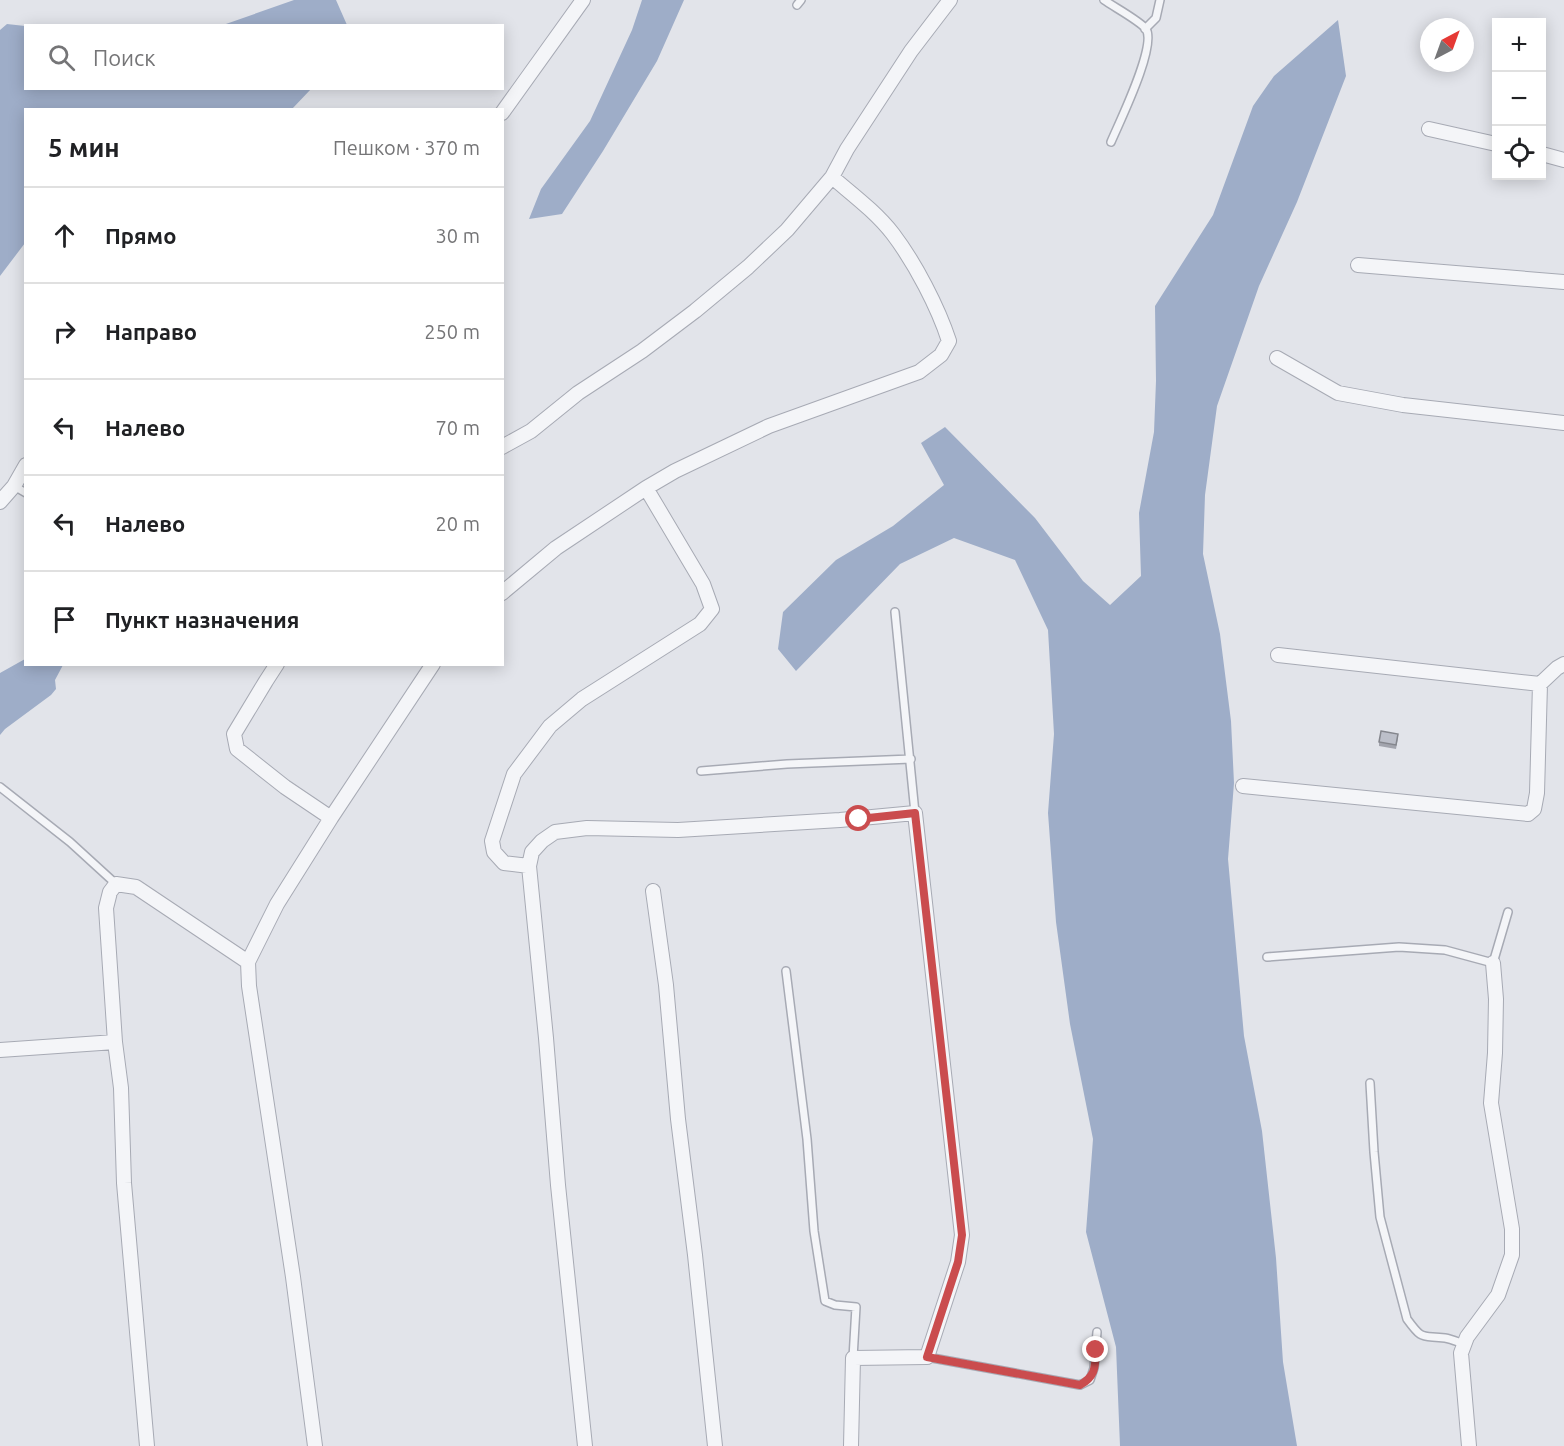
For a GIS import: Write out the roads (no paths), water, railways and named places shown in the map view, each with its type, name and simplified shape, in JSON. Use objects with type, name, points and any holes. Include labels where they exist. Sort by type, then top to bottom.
[{"type":"street","points":[[504,109],[583,0]]},
{"type":"street","points":[[504,446],[531,432],[578,393],[642,351],[695,311],[748,267],[787,230],[832,177],[847,149],[911,51],[950,0]]},
{"type":"street","points":[[1429,129],[1492,143]]},
{"type":"street","points":[[1546,155],[1564,160]]},
{"type":"street","points":[[504,591],[556,548],[675,471],[769,426],[919,372],[940,355],[949,341],[938,312],[916,270],[893,234],[867,207],[832,177]]},
{"type":"street","points":[[1358,265],[1564,282]]},
{"type":"street","points":[[1277,358],[1328,385],[1338,393],[1402,405],[1564,423]]},
{"type":"street","points":[[0,502],[20,490],[24,473]]},
{"type":"street","points":[[529,866],[504,863],[494,852],[492,841],[514,774],[550,726],[582,699],[700,624],[712,609],[703,584],[646,488]]},
{"type":"street","points":[[1278,655],[1540,684]]},
{"type":"street","points":[[1243,786],[1528,814],[1534,809],[1537,793],[1540,684],[1564,664]]},
{"type":"street","points":[[277,666],[234,734],[237,749],[285,787],[331,818]]},
{"type":"street","points":[[315,1446],[293,1277],[249,986],[248,962],[278,904],[331,818],[432,666]]},
{"type":"street","points":[[585,1446],[529,866],[532,852],[555,832],[587,828],[678,830],[915,813],[962,1235],[958,1262],[927,1357],[853,1358],[851,1446]]},
{"type":"street","points":[[147,1446],[124,1183],[121,1088],[115,1042],[106,908],[110,892],[116,884],[136,886],[248,962]]},
{"type":"street","points":[[652,891],[666,985],[678,1119],[716,1446]]},
{"type":"street","points":[[1469,1446],[1461,1353],[1467,1337],[1498,1295],[1512,1256],[1512,1229],[1491,1103],[1496,1031],[1494,963]]},
{"type":"street","points":[[0,1050],[115,1042]]},
{"type":"lane","points":[[1104,0],[1145,29],[1149,37],[1147,54],[1111,142]]},
{"type":"lane","points":[[1145,29],[1156,18],[1160,0]]},
{"type":"lane","points":[[895,612],[915,813]]},
{"type":"lane","points":[[701,771],[787,764],[911,759]]},
{"type":"lane","points":[[0,788],[70,842],[116,884]]},
{"type":"lane","points":[[1267,957],[1399,947],[1445,950],[1494,963],[1508,912]]},
{"type":"lane","points":[[786,971],[807,1139],[814,1231],[825,1300],[835,1305],[856,1307],[853,1358]]},
{"type":"lane","points":[[1370,1083],[1380,1217],[1407,1319],[1417,1332],[1428,1338],[1445,1338],[1464,1344]]},
{"type":"lane","points":[[927,1357],[1080,1385],[1090,1380],[1094,1368],[1097,1332]]},
{"type":"water","points":[[294,0],[336,0],[347,24],[226,24]]},
{"type":"water","points":[[642,0],[684,0],[657,61],[562,214],[529,219],[541,189],[590,121],[632,30]]},
{"type":"water","points":[[1338,20],[1346,76],[1297,202],[1259,286],[1217,406],[1205,495],[1203,554],[1220,634],[1231,721],[1234,783],[1228,859],[1244,1036],[1262,1131],[1276,1258],[1283,1362],[1297,1446],[1120,1446],[1116,1347],[1086,1232],[1093,1139],[1070,1024],[1056,922],[1048,813],[1054,734],[1048,630],[1015,560],[954,538],[900,564],[796,671],[778,649],[783,612],[836,560],[893,526],[944,485],[921,443],[945,427],[1035,518],[1083,581],[1110,605],[1141,576],[1139,513],[1154,432],[1155,306],[1213,215],[1253,106],[1274,76]]},
{"type":"water","points":[[7,24],[24,26],[24,90],[310,90],[293,108],[24,108],[24,244],[0,276],[0,30]]},
{"type":"water","points":[[24,660],[24,666],[62,666],[55,680],[56,689],[51,695],[0,735],[0,673]]}]
